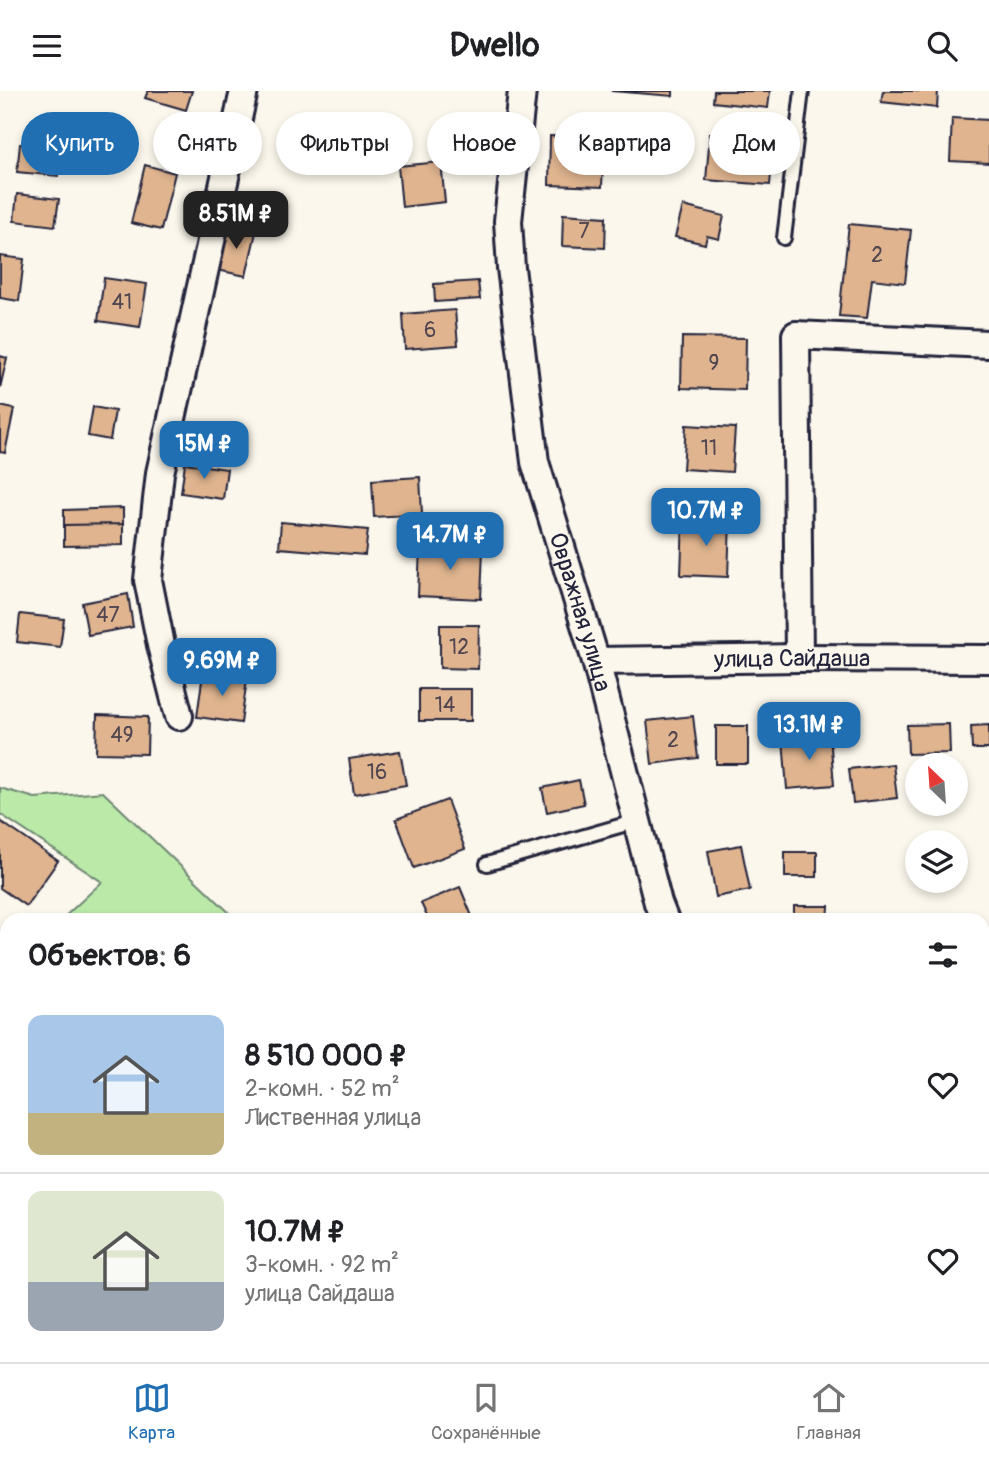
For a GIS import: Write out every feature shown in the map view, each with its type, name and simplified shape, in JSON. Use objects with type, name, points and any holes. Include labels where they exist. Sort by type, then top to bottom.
[{"type":"street","points":[[178,716],[160,645],[148,580],[160,473],[244,91]]},
{"type":"street","name":"Овражная улица","points":[[522,91],[508,221],[535,463],[596,661],[662,913]]},
{"type":"street","points":[[799,658],[796,335],[988,344]]},
{"type":"street","name":"улица Сайдаша","points":[[596,661],[989,659]]},
{"type":"lane","points":[[784,238],[802,91]]},
{"type":"lane","points":[[486,864],[637,821]]},
{"type":"green space","points":[[0,788],[35,798],[103,792],[230,913],[69,913],[102,882],[0,814]]},
{"type":"building","points":[[148,91],[192,91],[186,110],[145,98]]},
{"type":"building","points":[[611,91],[673,91],[673,96]]},
{"type":"building","points":[[714,91],[770,91],[768,108],[713,102]]},
{"type":"building","points":[[883,91],[938,91],[937,108],[881,102]]},
{"type":"building","points":[[952,118],[989,120],[989,163],[950,161]]},
{"type":"building","points":[[550,136],[554,136],[554,175],[602,175],[602,187],[549,185]]},
{"type":"building","points":[[20,144],[21,144],[21,172],[17,172]]},
{"type":"building","points":[[709,145],[709,175],[771,175],[770,185],[706,180]]},
{"type":"building","points":[[427,163],[427,175],[442,175],[445,202],[402,207],[399,175],[413,175],[413,165]]},
{"type":"building","points":[[145,165],[153,167],[153,175],[175,175],[161,230],[131,223]]},
{"type":"building","points":[[17,194],[59,199],[55,226],[14,221]]},
{"type":"building","points":[[683,206],[724,216],[719,239],[707,236],[705,244],[675,237]]},
{"type":"building","points":[[563,214],[606,217],[605,248],[562,246]]},
{"type":"building","points":[[849,224],[911,230],[905,283],[872,279],[867,318],[839,316]]},
{"type":"building","points":[[227,225],[256,232],[246,276],[217,270]]},
{"type":"building","points":[[0,256],[24,259],[19,301],[0,298]]},
{"type":"building","points":[[104,278],[147,284],[140,327],[98,321]]},
{"type":"building","points":[[478,281],[480,299],[435,302],[434,284]]},
{"type":"building","points":[[455,310],[458,345],[405,349],[403,314]]},
{"type":"building","points":[[682,337],[746,338],[745,390],[681,388]]},
{"type":"building","points":[[0,356],[7,358],[0,388]]},
{"type":"building","points":[[0,406],[14,409],[5,453],[0,452]]},
{"type":"building","points":[[93,407],[115,411],[110,440],[88,436]]},
{"type":"building","points":[[686,425],[735,428],[732,472],[683,469]]},
{"type":"building","points":[[185,463],[227,469],[223,499],[181,493]]},
{"type":"building","points":[[420,477],[422,514],[374,517],[372,480]]},
{"type":"building","points":[[123,508],[123,524],[64,525],[64,510]]},
{"type":"building","points":[[683,519],[730,520],[728,577],[681,575]]},
{"type":"building","points":[[281,522],[368,530],[365,555],[279,548]]},
{"type":"building","points":[[123,524],[123,545],[64,546],[64,525]]},
{"type":"building","points":[[420,546],[483,549],[481,599],[418,596]]},
{"type":"building","points":[[128,594],[133,627],[88,635],[82,603]]},
{"type":"building","points":[[20,614],[64,619],[60,647],[17,642]]},
{"type":"building","points":[[440,625],[479,625],[478,669],[440,668]]},
{"type":"building","points":[[203,673],[247,679],[241,723],[197,717]]},
{"type":"building","points":[[419,689],[471,689],[471,721],[419,721]]},
{"type":"building","points":[[97,715],[148,717],[147,754],[96,753]]},
{"type":"building","points":[[693,716],[698,758],[652,764],[647,721]]},
{"type":"building","points":[[949,724],[950,753],[908,753],[907,725]]},
{"type":"building","points":[[989,725],[989,749],[972,749],[971,726]]},
{"type":"building","points":[[716,726],[748,726],[748,764],[716,764]]},
{"type":"building","points":[[830,735],[834,785],[787,789],[783,739]]},
{"type":"building","points":[[400,751],[406,785],[354,794],[349,759]]},
{"type":"building","points":[[893,764],[897,798],[853,803],[849,769]]},
{"type":"building","points":[[579,780],[584,804],[547,812],[542,788]]},
{"type":"building","points":[[447,800],[465,849],[414,868],[396,819]]},
{"type":"building","points":[[0,821],[58,861],[26,906],[0,888]]},
{"type":"building","points":[[741,845],[750,890],[716,897],[708,851]]},
{"type":"building","points":[[785,852],[817,852],[817,877],[785,877]]},
{"type":"building","points":[[460,887],[471,913],[425,913],[421,903]]},
{"type":"building","points":[[794,906],[829,906],[829,913],[794,913]]}]
